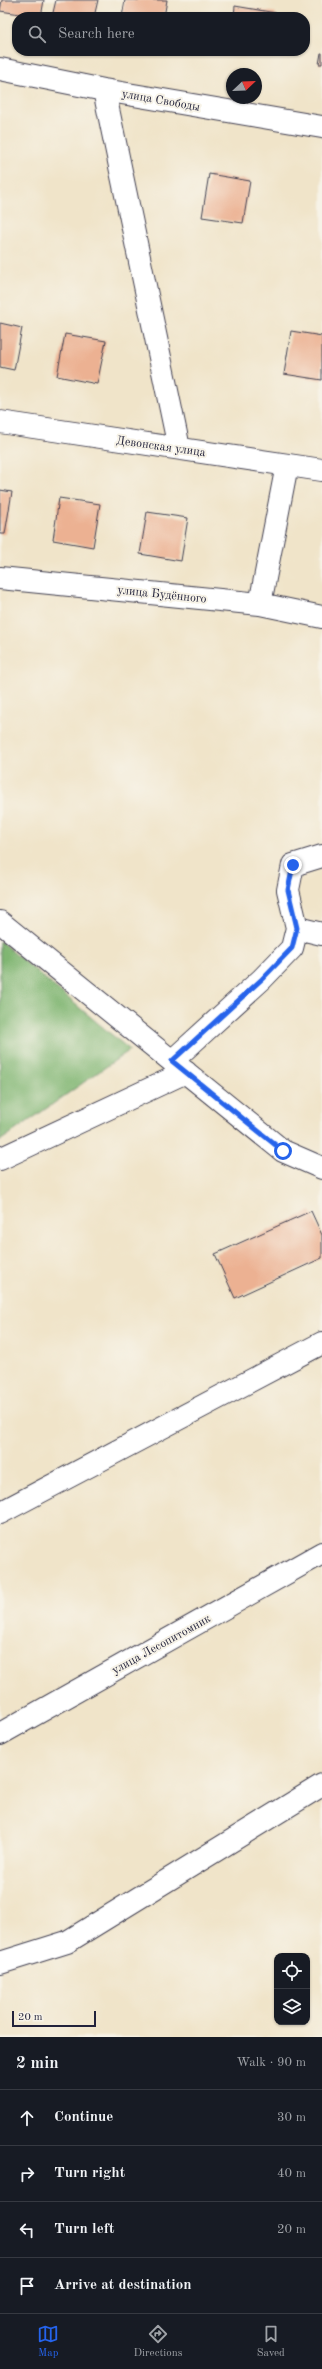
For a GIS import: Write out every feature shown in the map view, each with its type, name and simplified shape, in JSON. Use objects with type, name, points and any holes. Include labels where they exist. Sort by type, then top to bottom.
[{"type":"street","name":"улица Свободы","points":[[0,69],[104,90],[322,127]]},
{"type":"street","points":[[104,90],[179,448]]},
{"type":"street","name":"Девонская улица","points":[[0,422],[322,470]]},
{"type":"street","points":[[260,604],[287,465]]},
{"type":"street","name":"улица Будённого","points":[[0,578],[260,604],[322,617]]},
{"type":"street","points":[[0,1159],[179,1067],[292,948],[297,928],[288,890],[293,865],[322,856]]},
{"type":"street","points":[[0,922],[283,1151],[322,1168]]},
{"type":"street","points":[[297,928],[322,924]]},
{"type":"street","points":[[297,928],[322,934]]},
{"type":"street","points":[[0,1513],[322,1342]]},
{"type":"street","name":"улица Лесопитомник","points":[[0,1734],[322,1553]]},
{"type":"street","points":[[0,1963],[67,1942],[322,1785]]},
{"type":"green space","points":[[0,941],[130,1050],[0,1141]]},
{"type":"building","points":[[2,0],[44,0],[42,12],[12,13],[0,11]]},
{"type":"building","points":[[56,0],[98,0],[95,12],[53,12]]},
{"type":"building","points":[[125,0],[167,0],[165,12],[123,12]]},
{"type":"building","points":[[235,6],[270,12],[234,12]]},
{"type":"building","points":[[321,53],[322,64],[319,64]]},
{"type":"building","points":[[209,174],[250,181],[243,223],[202,217]]},
{"type":"building","points":[[0,323],[22,328],[14,370],[0,367]]},
{"type":"building","points":[[291,331],[322,336],[322,380],[284,374]]},
{"type":"building","points":[[65,334],[106,341],[97,384],[57,376]]},
{"type":"building","points":[[0,490],[12,492],[5,534],[0,534]]},
{"type":"building","points":[[59,498],[100,504],[93,547],[53,540]]},
{"type":"building","points":[[147,512],[188,518],[181,561],[140,554]]},
{"type":"building","points":[[311,1211],[322,1235],[322,1258],[235,1298],[215,1254]]},
{"type":"route","points":[[283,1151],[172,1061],[262,979],[292,948],[297,928],[288,890],[293,865]]}]
